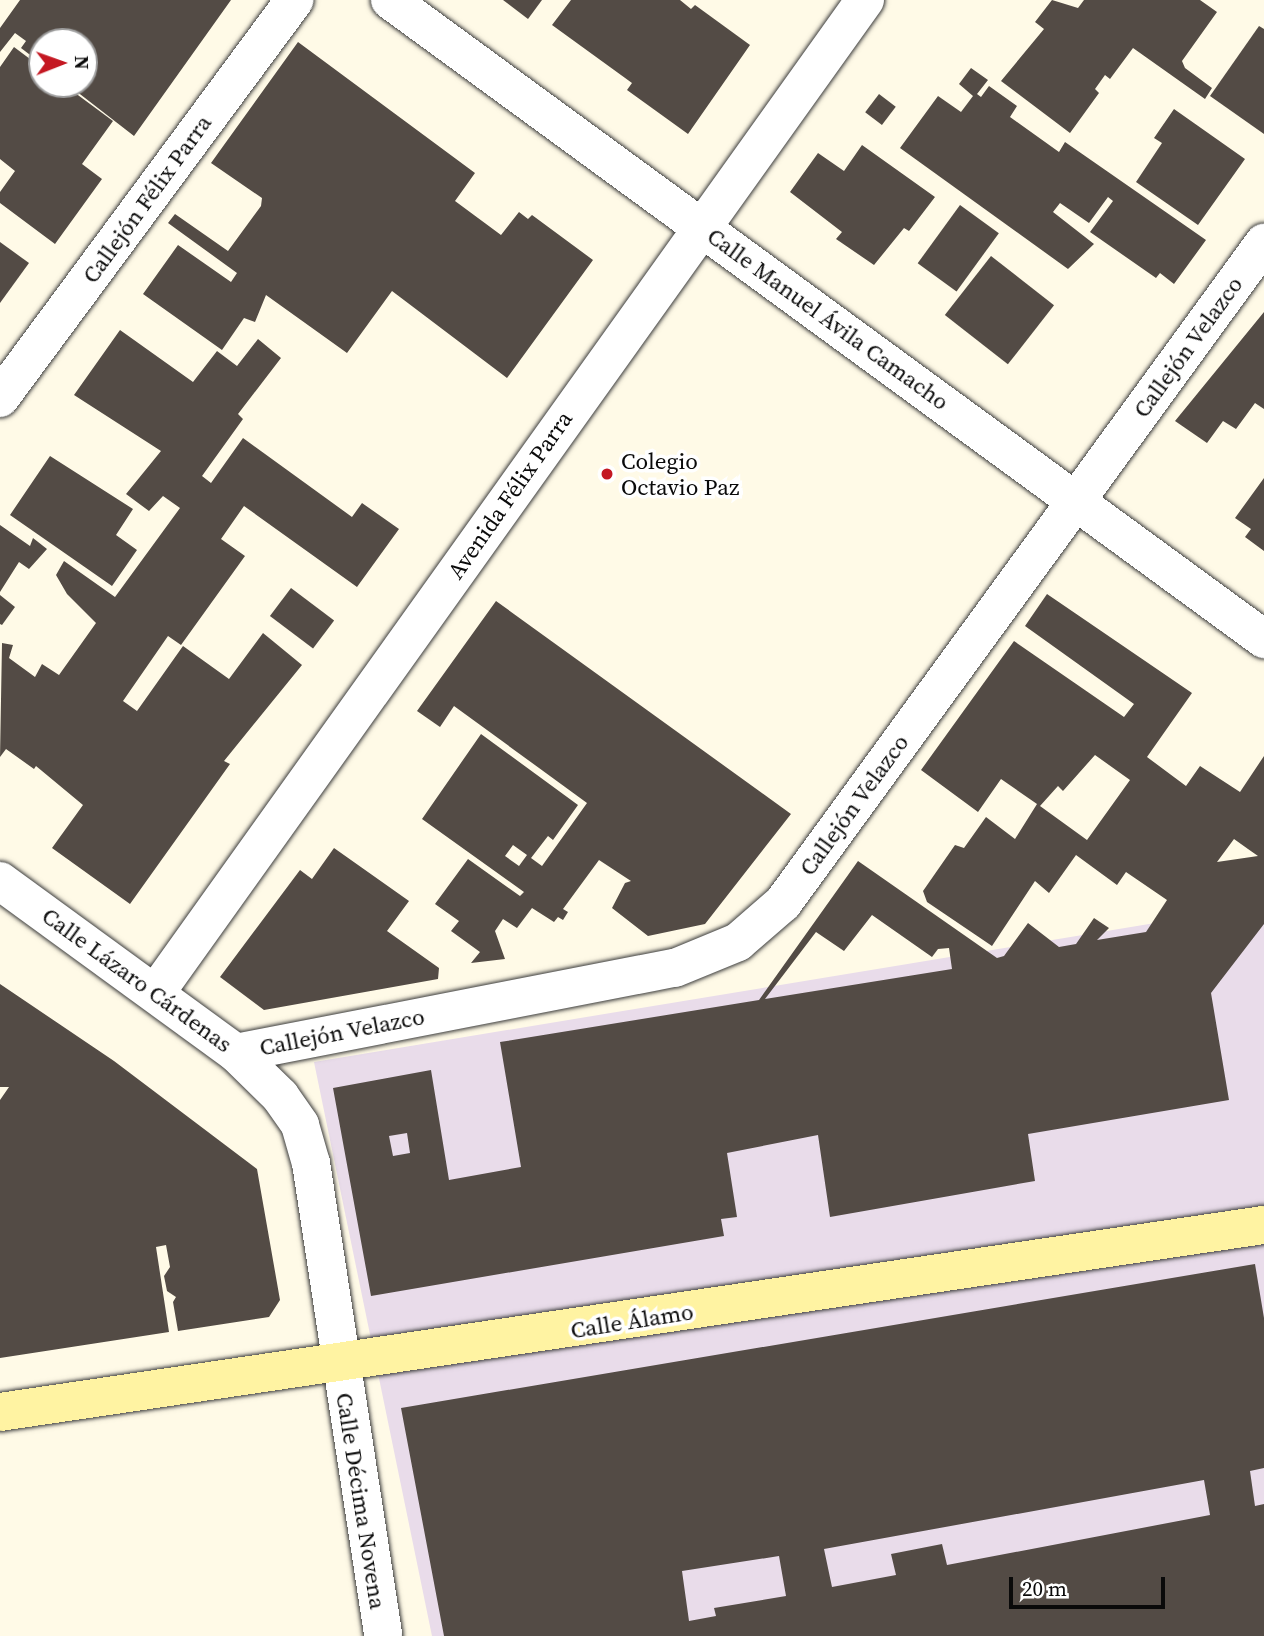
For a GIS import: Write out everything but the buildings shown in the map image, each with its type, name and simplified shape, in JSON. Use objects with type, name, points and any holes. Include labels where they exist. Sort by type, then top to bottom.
[{"type":"street","name":"Callejón Félix Parra","points":[[0,398],[295,0]]},
{"type":"street","name":"Calle Manuel Ávila Camacho","points":[[390,0],[699,227],[1078,499],[1264,639]]},
{"type":"street","name":"Avenida Félix Parra","points":[[157,992],[699,227],[865,0]]},
{"type":"street","name":"Callejón Velazco","points":[[236,1053],[675,968],[738,942],[783,903],[1264,243]]},
{"type":"street","name":"Calle Lázaro Cárdenas","points":[[0,881],[157,992],[236,1053],[280,1096],[300,1125],[311,1163],[339,1365]]},
{"type":"street","name":"Calle Álamo","points":[[0,1412],[339,1365],[1264,1225]]},
{"type":"street","name":"Calle Décima Novena","points":[[339,1365],[383,1636]]},
{"type":"shaded area","points":[[1264,905],[1264,1636],[432,1636],[314,1062]]},
{"type":"place","name":"Colegio Octavio Paz","points":[[607,474]]}]
